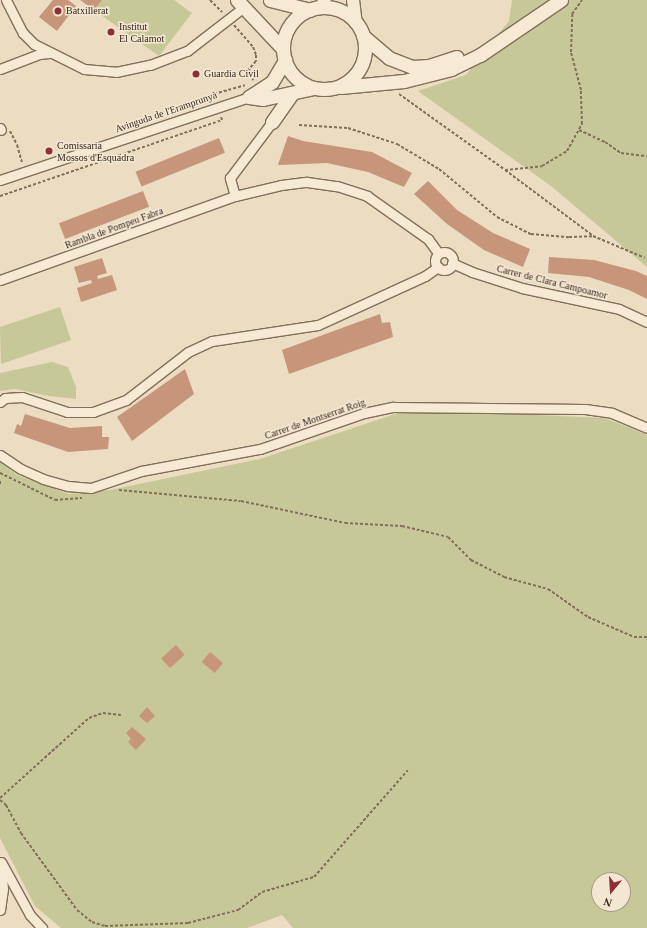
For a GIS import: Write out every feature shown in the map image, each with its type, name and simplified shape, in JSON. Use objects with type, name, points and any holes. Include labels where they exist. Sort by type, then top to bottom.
[{"type":"main road","points":[[270,0],[319,6],[340,11],[356,23],[363,36],[373,46],[400,64],[412,67],[429,66],[470,52],[546,0]]},
{"type":"main road","points":[[249,97],[263,99],[313,88],[336,88],[378,84],[431,76],[469,61],[560,0]]},
{"type":"main road","points":[[241,3],[284,55],[296,78],[313,88]]},
{"type":"main road","points":[[249,97],[272,82],[284,55],[290,25],[319,6]]},
{"type":"main road","points":[[336,88],[349,81],[359,70],[365,51],[363,36]]},
{"type":"main road","points":[[272,122],[292,93]]},
{"type":"main road","points":[[263,99],[271,109],[272,122]]},
{"type":"street","points":[[6,0],[23,33],[34,44],[49,53],[84,69],[116,72],[150,65],[187,51],[229,19],[241,3]]},
{"type":"street","points":[[353,0],[356,23]]},
{"type":"street","points":[[0,69],[39,54],[49,53]]},
{"type":"street","name":"Avinguda de l'Eramprunyà","points":[[0,180],[249,97]]},
{"type":"street","points":[[272,122],[230,178],[235,196],[280,185],[307,182],[336,186],[367,196],[385,207],[428,239],[438,254]]},
{"type":"street","name":"Rambla de Pompeu Fabra","points":[[0,280],[235,196]]},
{"type":"street","points":[[448,253],[452,263],[446,269],[438,267],[434,261],[438,254],[448,253]]},
{"type":"street","name":"Carrer de Clara Campoamor","points":[[452,263],[472,272],[522,288],[619,309],[647,322]]},
{"type":"street","points":[[0,402],[5,398],[22,397],[67,412],[93,412],[126,400],[188,352],[212,342],[318,325],[419,279],[438,267]]},
{"type":"street","name":"Carrer de Montserrat Roig","points":[[0,454],[21,469],[56,483],[86,488],[100,485],[141,471],[260,449],[364,413],[393,407],[585,409],[612,413],[647,428]]},
{"type":"street","points":[[0,862],[3,889],[0,910]]},
{"type":"street","points":[[0,862],[30,915],[42,928]]},
{"type":"path","points":[[210,0],[253,47],[256,55],[256,61],[249,69],[254,82],[214,94],[214,96]]},
{"type":"path","points":[[505,170],[542,166],[567,151],[582,124],[581,90],[571,52],[572,14],[582,0]]},
{"type":"path","points":[[378,84],[398,94],[505,170],[593,236],[645,258]]},
{"type":"path","points":[[0,196],[222,120],[220,115]]},
{"type":"path","points":[[299,125],[348,128],[398,144],[439,169],[497,217],[530,234],[569,237],[593,236]]},
{"type":"path","points":[[0,129],[12,131],[20,157]]},
{"type":"path","points":[[579,130],[605,142],[621,153],[647,156]]},
{"type":"path","points":[[100,485],[124,491],[241,501],[346,523],[402,526],[448,537],[471,560],[504,577],[548,588],[588,617],[634,637],[647,637]]},
{"type":"path","points":[[122,715],[103,713],[89,718],[0,799],[6,805],[21,833],[77,910],[92,922],[105,926],[188,923],[238,910],[262,892],[314,877],[408,770]]},
{"type":"green space","points":[[102,0],[174,0],[192,13],[159,56],[94,10]]},
{"type":"green space","points":[[512,0],[647,0],[647,267],[551,186],[418,91],[466,75],[509,21]]},
{"type":"green space","points":[[60,307],[71,340],[1,364],[0,327]]},
{"type":"green space","points":[[52,362],[68,367],[76,387],[76,399],[49,396],[15,389],[0,391],[0,373]]},
{"type":"green space","points":[[398,413],[490,413],[605,418],[647,435],[647,928],[293,928],[282,915],[247,928],[61,928],[35,906],[0,838],[0,462],[17,475],[69,494],[110,490],[260,459]]},
{"type":"building","name":"Batxillerat","points":[[53,0],[68,0],[76,6],[57,31],[39,17]]},
{"type":"building","points":[[80,0],[102,0],[94,10]]},
{"type":"building","points":[[288,136],[303,141],[372,152],[412,173],[404,187],[368,172],[327,163],[278,165]]},
{"type":"building","points":[[219,138],[225,153],[142,187],[136,172]]},
{"type":"building","points":[[428,181],[457,210],[493,233],[530,249],[523,267],[484,250],[447,224],[414,194]]},
{"type":"building","points":[[143,191],[149,207],[65,239],[59,223]]},
{"type":"building","points":[[549,257],[594,260],[636,271],[647,276],[647,299],[629,290],[589,277],[548,273]]},
{"type":"building","points":[[102,258],[107,273],[97,276],[98,279],[112,275],[117,290],[81,302],[77,288],[92,283],[91,280],[79,283],[74,267]]},
{"type":"building","points":[[380,314],[382,323],[390,322],[393,337],[289,374],[282,350]]},
{"type":"building","points":[[185,369],[194,394],[132,441],[117,417]]},
{"type":"building","points":[[25,414],[70,428],[102,426],[102,437],[109,437],[108,449],[68,452],[14,433],[17,424],[21,426]]},
{"type":"building","points":[[176,645],[185,655],[170,668],[161,658]]},
{"type":"building","points":[[210,652],[223,663],[215,673],[202,662]]},
{"type":"building","points":[[147,707],[155,716],[147,723],[139,716]]},
{"type":"building","points":[[132,727],[146,739],[136,750],[128,742],[131,739],[126,733]]},
{"type":"place","name":"Batxillerat","points":[[58,11]]},
{"type":"place","name":"Institut El Calamot","points":[[111,32]]},
{"type":"place","name":"Guardia Civil","points":[[196,74]]},
{"type":"place","name":"Comissaria Mossos d'Esquadra","points":[[49,151]]}]
